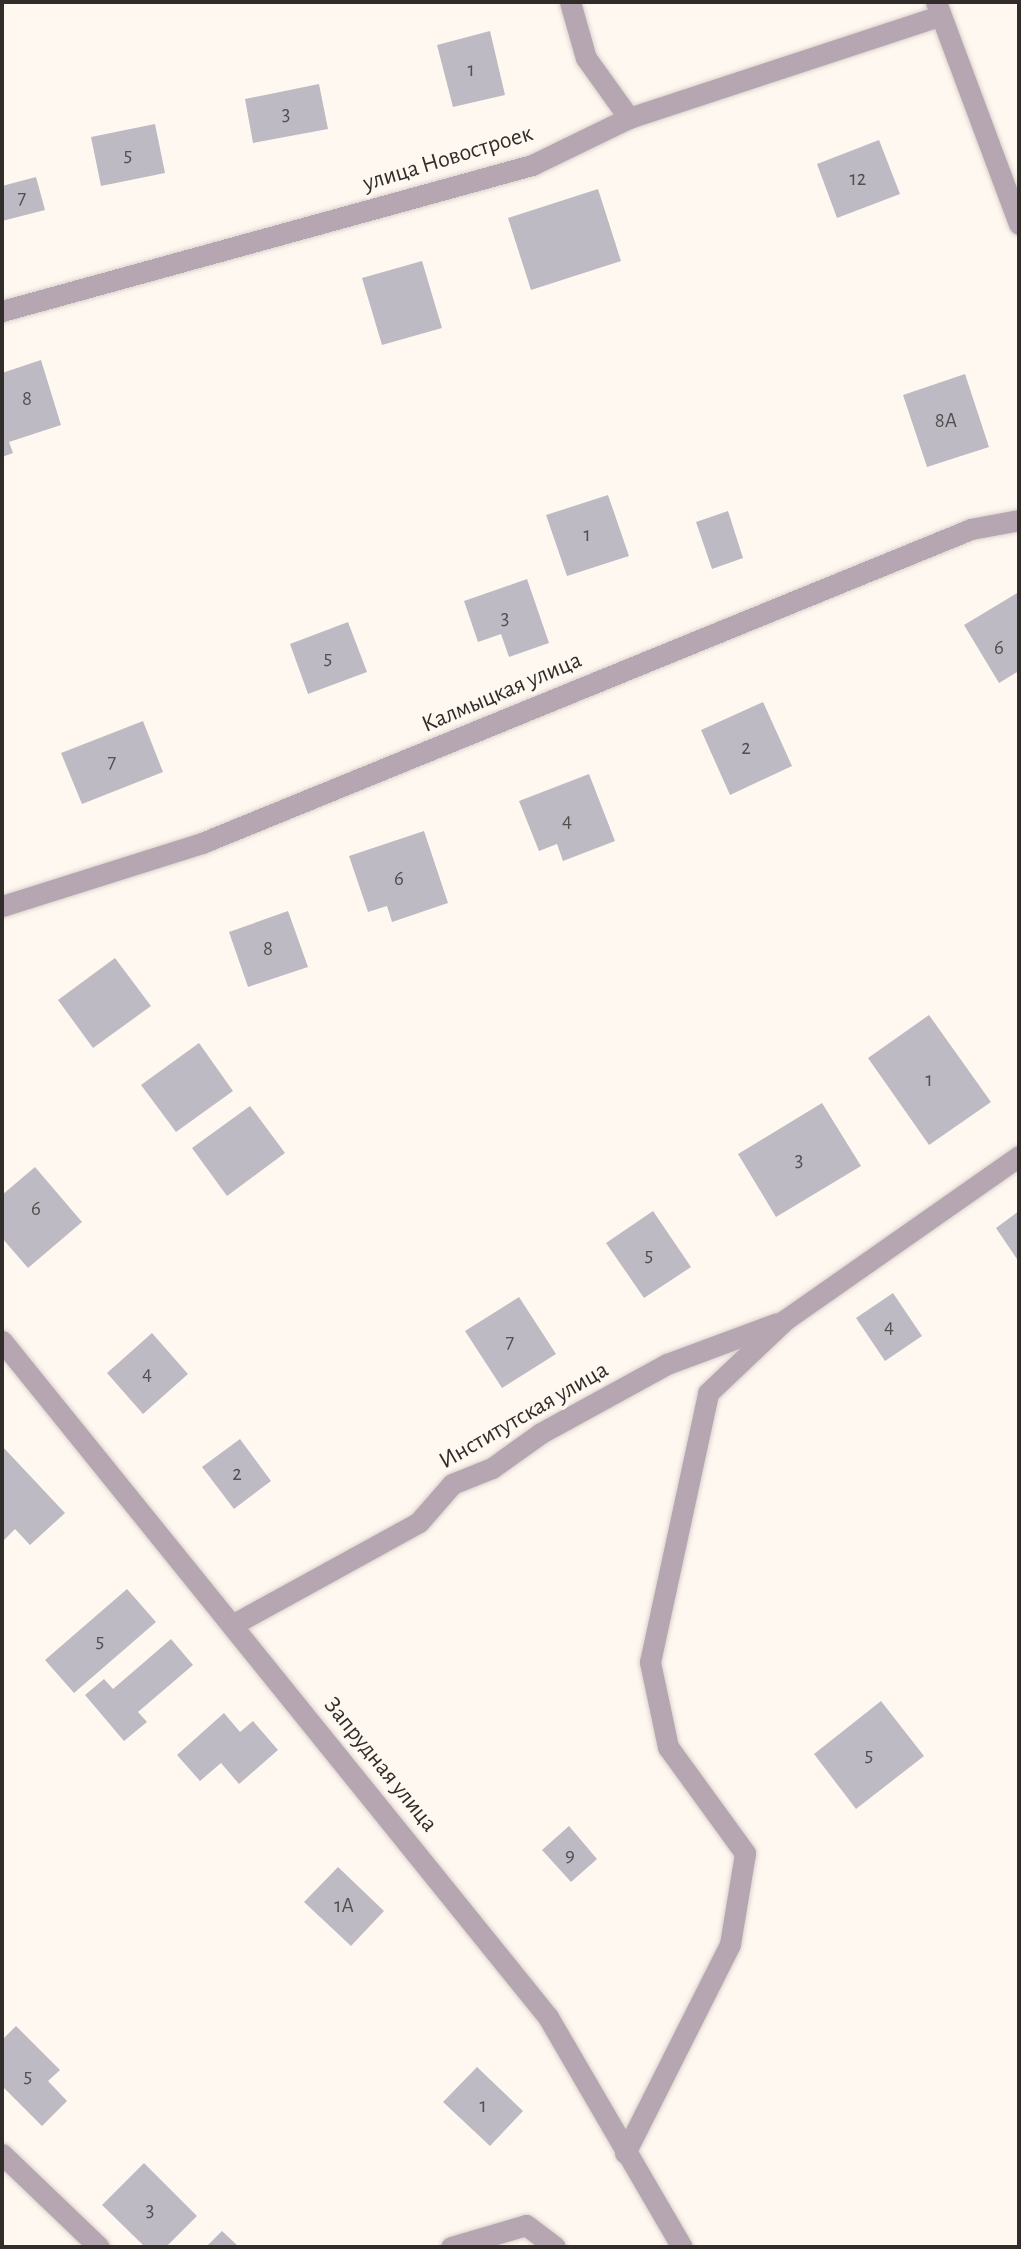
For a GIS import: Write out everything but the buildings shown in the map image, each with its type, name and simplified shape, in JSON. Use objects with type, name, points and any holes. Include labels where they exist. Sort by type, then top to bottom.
[{"type":"street","points":[[570,2],[586,58],[629,118]]},
{"type":"street","points":[[938,9],[972,86],[1019,223]]},
{"type":"street","name":"улица Новостроек","points":[[2,312],[532,165],[629,118],[938,9]]},
{"type":"street","name":"Калмыцкая улица","points":[[2,906],[202,843],[971,529],[1019,520]]},
{"type":"street","points":[[625,2153],[730,1944],[745,1853],[668,1747],[650,1662],[708,1393],[785,1320],[1019,1156]]},
{"type":"street","name":"Институтская улица","points":[[232,1625],[419,1522],[452,1484],[492,1468],[553,1426],[667,1364],[785,1320]]},
{"type":"street","name":"Запрудная улица","points":[[2,1340],[548,2017],[682,2247]]},
{"type":"street","points":[[2,2154],[99,2247]]},
{"type":"street","points":[[451,2247],[526,2225],[555,2247]]}]
